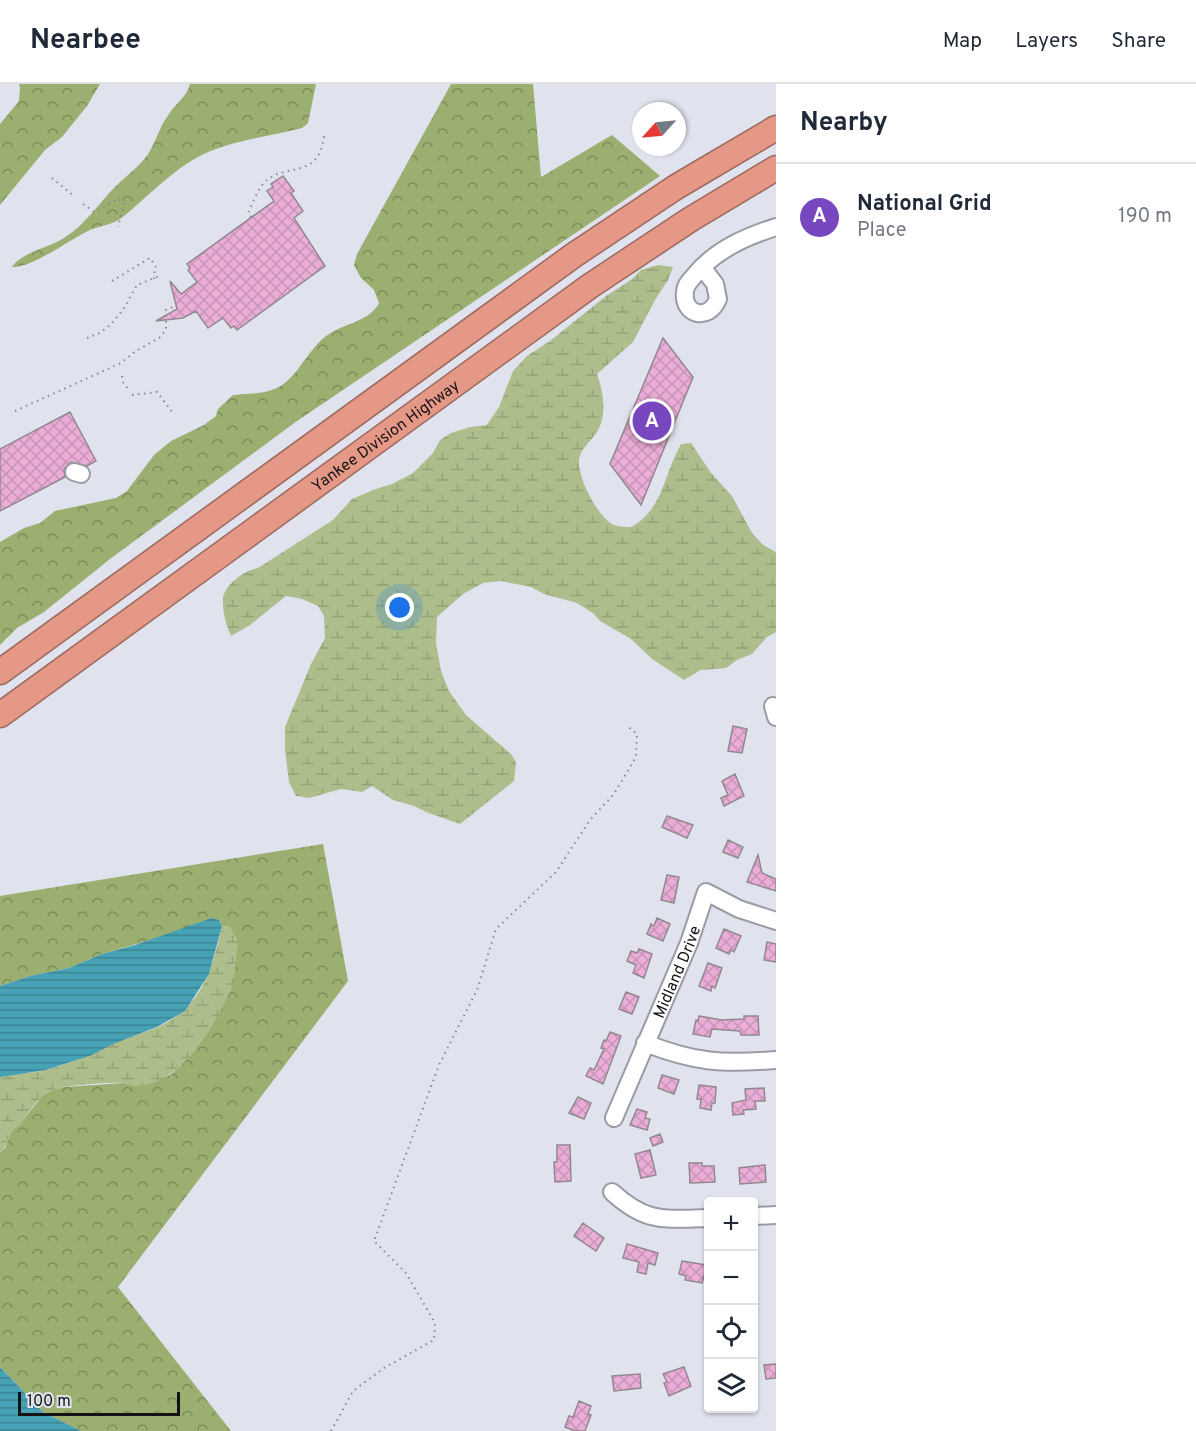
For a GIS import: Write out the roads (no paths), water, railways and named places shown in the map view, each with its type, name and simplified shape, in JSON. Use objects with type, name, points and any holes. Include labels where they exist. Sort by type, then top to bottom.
[{"type":"highway","name":"Yankee Division Highway","points":[[0,672],[574,255],[676,187],[776,128]]},
{"type":"highway","name":"Yankee Division Highway","points":[[0,715],[582,292],[691,219],[776,168]]},
{"type":"highway","points":[[0,656],[49,636]]},
{"type":"highway","points":[[0,733],[35,690]]},
{"type":"street","points":[[718,299],[710,312],[704,315],[696,313],[686,300],[684,293],[686,286],[702,267],[730,246],[776,227]]},
{"type":"street","points":[[702,267],[715,284],[718,299],[729,312]]},
{"type":"street","name":"Midland Drive","points":[[614,1118],[689,943],[706,892],[739,909],[776,921]]},
{"type":"street","points":[[645,1042],[688,1058],[709,1061],[726,1063],[776,1060]]},
{"type":"street","points":[[612,1192],[626,1205],[652,1217],[704,1218]]},
{"type":"street","points":[[758,1216],[776,1215]]},
{"type":"water","points":[[212,918],[219,920],[222,926],[209,974],[185,1011],[157,1027],[92,1055],[46,1070],[0,1077],[0,986],[30,976],[69,968],[102,954]]},
{"type":"water","points":[[0,1367],[43,1412],[81,1431],[0,1431]]},
{"type":"place","name":"National Grid","points":[[652,421]]}]
